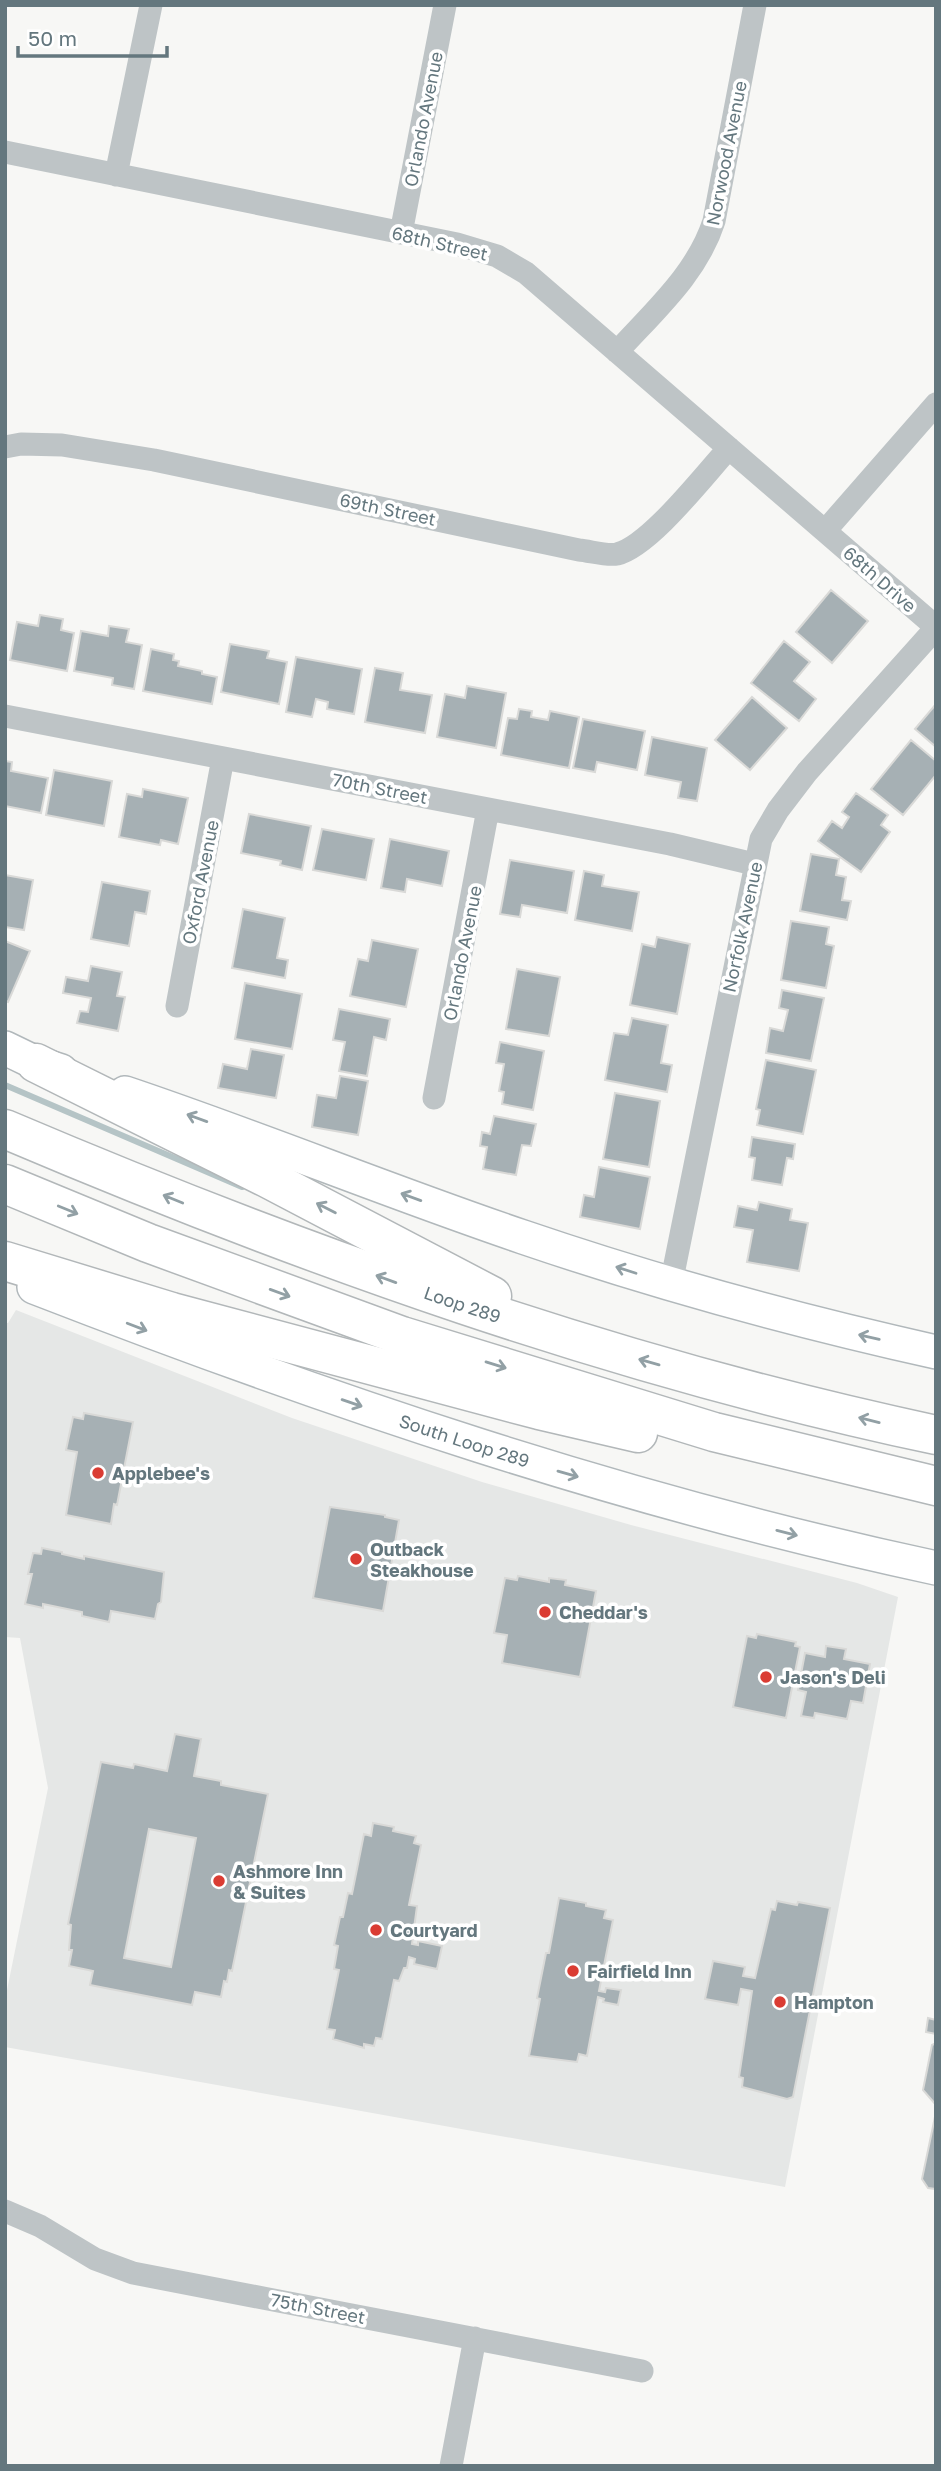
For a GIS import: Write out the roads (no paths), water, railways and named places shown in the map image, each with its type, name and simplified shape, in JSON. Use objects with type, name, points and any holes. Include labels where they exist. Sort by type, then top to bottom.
[{"type":"highway","points":[[21,1055],[369,1230],[472,1284],[557,1335]]},
{"type":"highway","name":"Loop 289","points":[[5,1129],[231,1222],[398,1283],[557,1335],[698,1376],[936,1435]]},
{"type":"highway","points":[[5,1184],[148,1243],[402,1336],[714,1432],[936,1486]]},
{"type":"highway","points":[[5,1262],[172,1312],[539,1410],[712,1448],[812,1456]]},
{"type":"main road","points":[[21,1055],[525,1238],[671,1284],[857,1334],[936,1352]]},
{"type":"main road","name":"South Loop 289","points":[[5,1276],[168,1339],[455,1439],[727,1519],[936,1568]]},
{"type":"street","points":[[116,175],[151,5]]},
{"type":"street","name":"Orlando Avenue","points":[[401,233],[445,5]]},
{"type":"street","name":"Norwood Avenue","points":[[617,352],[675,289],[707,244],[714,221],[755,5]]},
{"type":"street","name":"68th Street","points":[[5,152],[457,244],[497,256],[526,273],[825,531]]},
{"type":"street","points":[[825,531],[936,404]]},
{"type":"street","name":"69th Street","points":[[5,447],[21,444],[62,445],[154,460],[579,550],[617,554],[642,541],[729,448]]},
{"type":"street","name":"68th Drive","points":[[825,531],[936,628]]},
{"type":"street","name":"Norfolk Avenue","points":[[671,1284],[761,839],[778,810],[807,772],[936,628]]},
{"type":"street","name":"70th Street","points":[[5,716],[670,844],[754,864]]},
{"type":"street","name":"Oxford Avenue","points":[[177,1006],[223,758]]},
{"type":"street","name":"Orlando Avenue","points":[[434,1098],[488,809]]},
{"type":"street","name":"75th Street","points":[[5,2211],[40,2226],[95,2259],[133,2273],[642,2371]]},
{"type":"street","points":[[451,2466],[475,2338]]},
{"type":"waterway","points":[[5,1085],[242,1187]]},
{"type":"place","name":"Applebee's","points":[[98,1473]]},
{"type":"place","name":"Outback Steakhouse","points":[[356,1559]]},
{"type":"place","name":"Cheddar's","points":[[545,1612]]},
{"type":"place","name":"Jason's Deli","points":[[766,1677]]},
{"type":"place","name":"Ashmore Inn & Suites","points":[[219,1881]]},
{"type":"place","name":"Courtyard","points":[[376,1930]]},
{"type":"place","name":"Fairfield Inn","points":[[573,1971]]},
{"type":"place","name":"Hampton","points":[[780,2002]]}]
